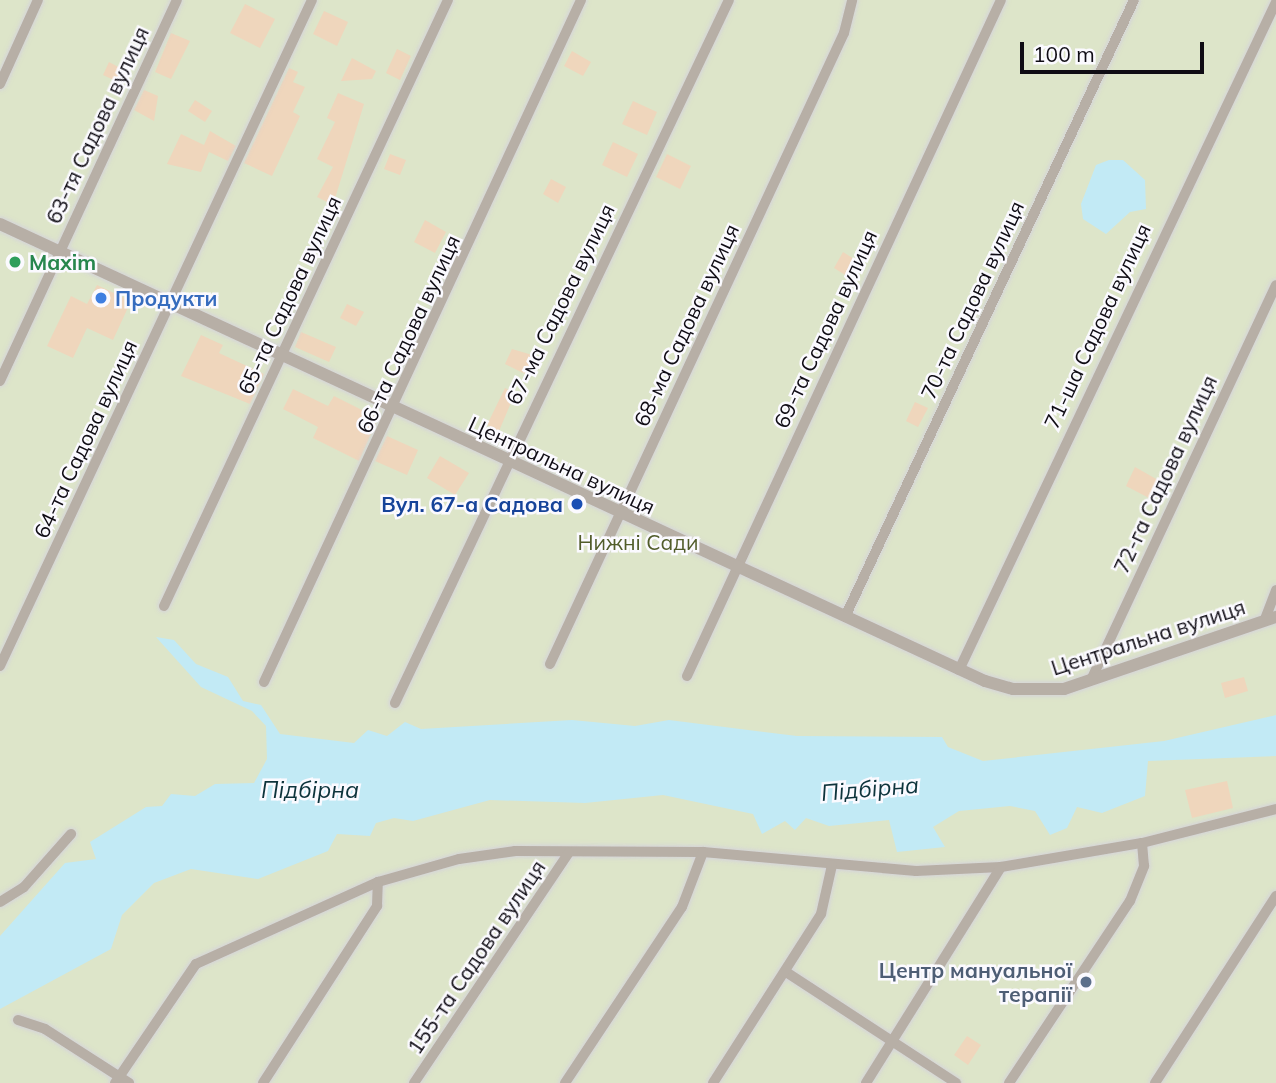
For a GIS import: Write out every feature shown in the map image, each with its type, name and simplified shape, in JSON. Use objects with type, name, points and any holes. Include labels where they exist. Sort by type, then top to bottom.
[{"type":"street","points":[[0,84],[38,0]]},
{"type":"street","name":"63-тя Садова вулиця","points":[[0,382],[177,0]]},
{"type":"street","name":"64-та Садова вулиця","points":[[0,666],[312,0]]},
{"type":"street","name":"65-та Садова вулиця","points":[[164,606],[448,0]]},
{"type":"street","name":"66-та Садова вулиця","points":[[264,682],[395,408],[582,0]]},
{"type":"street","name":"67-ма Садова вулиця","points":[[395,703],[505,460],[729,0]]},
{"type":"street","name":"68-ма Садова вулиця","points":[[550,664],[844,33],[852,0]]},
{"type":"street","name":"69-та Садова вулиця","points":[[687,676],[734,566],[1001,0]]},
{"type":"street","name":"70-та Садова вулиця","points":[[845,617],[1134,0]]},
{"type":"street","name":"71-ша Садова вулиця","points":[[959,670],[1276,2]]},
{"type":"street","name":"Центральна вулиця","points":[[0,224],[959,670],[1040,692],[1091,680],[1270,618]]},
{"type":"street","name":"72-га Садова вулиця","points":[[1091,680],[1276,285]]},
{"type":"street","points":[[1270,618],[1276,590]]},
{"type":"street","points":[[117,1080],[196,964],[379,882],[459,859],[569,852],[703,852],[916,871],[1000,867],[1142,844],[1276,809]]},
{"type":"street","points":[[0,902],[24,887],[71,834]]},
{"type":"street","points":[[1009,1083],[1130,901],[1144,866],[1142,844]]},
{"type":"street","name":"155-та Садова вулиця","points":[[414,1083],[569,852]]},
{"type":"street","points":[[565,1083],[682,907],[703,852]]},
{"type":"street","points":[[713,1083],[821,914],[832,865]]},
{"type":"street","points":[[866,1083],[1000,867]]},
{"type":"street","points":[[263,1083],[377,906],[379,882]]},
{"type":"street","points":[[1155,1083],[1276,896]]},
{"type":"street","points":[[786,972],[956,1083]]},
{"type":"street","points":[[18,1020],[45,1029],[117,1080],[129,1083]]},
{"type":"green space","name":"Нижні Сади","points":[[0,0],[1276,0],[1276,1083],[0,1083]]},
{"type":"water","points":[[1109,160],[1123,160],[1145,180],[1146,209],[1130,212],[1106,234],[1083,219],[1081,204],[1096,165]]},
{"type":"water","name":"Підбірна","points":[[156,637],[174,640],[196,664],[228,677],[243,701],[261,705],[280,734],[354,743],[368,730],[387,736],[405,722],[421,729],[572,720],[635,726],[669,720],[797,736],[942,737],[948,747],[983,761],[1164,741],[1276,715],[1276,756],[1148,761],[1145,796],[1102,813],[1077,807],[1067,828],[1050,835],[1035,811],[1010,806],[959,811],[933,827],[945,847],[897,852],[889,820],[829,826],[806,818],[795,830],[785,821],[762,834],[753,814],[663,795],[585,803],[490,800],[413,821],[394,818],[376,823],[370,836],[337,834],[328,851],[258,879],[191,869],[154,883],[122,915],[111,949],[0,1009],[0,936],[65,863],[96,859],[90,842],[146,807],[162,806],[171,794],[195,796],[215,784],[254,783],[267,759],[266,726],[252,711],[201,687]]},
{"type":"building","points":[[245,4],[275,19],[260,48],[230,33]]},
{"type":"building","points":[[324,11],[348,22],[337,46],[313,34]]},
{"type":"building","points":[[171,33],[190,41],[171,79],[155,72]]},
{"type":"building","points":[[397,49],[411,56],[400,80],[386,73]]},
{"type":"building","points":[[572,51],[591,62],[583,76],[564,66]]},
{"type":"building","points":[[352,58],[376,71],[372,79],[341,81]]},
{"type":"building","points":[[109,62],[126,71],[120,83],[103,75]]},
{"type":"building","points":[[289,68],[298,72],[293,82],[305,87],[293,112],[300,116],[272,176],[244,163]]},
{"type":"building","points":[[144,90],[158,96],[154,121],[134,110]]},
{"type":"building","points":[[338,93],[364,104],[333,205],[317,197],[333,167],[317,159],[335,122],[327,118]]},
{"type":"building","points":[[195,100],[212,111],[205,122],[188,111]]},
{"type":"building","points":[[633,101],[657,112],[647,135],[622,124]]},
{"type":"building","points":[[210,131],[236,146],[228,161],[209,152],[201,172],[167,164],[181,134],[204,145]]},
{"type":"building","points":[[613,142],[638,154],[627,177],[602,165]]},
{"type":"building","points":[[390,154],[406,160],[400,175],[384,169]]},
{"type":"building","points":[[667,154],[691,166],[680,189],[656,177]]},
{"type":"building","points":[[551,179],[566,187],[558,203],[543,194]]},
{"type":"building","points":[[425,220],[446,232],[435,253],[414,242]]},
{"type":"building","points":[[843,252],[859,262],[850,278],[834,268]]},
{"type":"building","points":[[97,285],[131,301],[113,340],[87,328],[73,358],[47,346],[71,296],[87,304]]},
{"type":"building","points":[[347,304],[364,312],[356,326],[340,318]]},
{"type":"building","points":[[301,332],[336,347],[329,362],[295,347]]},
{"type":"building","points":[[201,335],[223,345],[219,353],[264,374],[250,404],[181,376]]},
{"type":"building","points":[[512,349],[539,357],[529,376],[505,364]]},
{"type":"building","points":[[505,388],[515,393],[499,431],[487,425]]},
{"type":"building","points":[[293,389],[328,406],[334,396],[378,418],[359,461],[313,438],[318,427],[283,409]]},
{"type":"building","points":[[915,402],[928,408],[918,427],[906,421]]},
{"type":"building","points":[[387,436],[418,450],[407,475],[375,461]]},
{"type":"building","points":[[440,456],[469,473],[455,495],[427,478]]},
{"type":"building","points":[[1135,467],[1158,480],[1149,498],[1126,486]]},
{"type":"building","points":[[1244,677],[1248,691],[1225,698],[1221,683]]},
{"type":"building","points":[[1227,781],[1233,808],[1192,818],[1185,790]]},
{"type":"building","points":[[967,1036],[981,1045],[968,1065],[954,1055]]},
{"type":"place","name":"Maxim","points":[[15,262]]},
{"type":"place","name":"Продукти","points":[[101,298]]},
{"type":"place","name":"Вул. 67-а Садова","points":[[577,504]]},
{"type":"place","name":"Центр мануальної терапії","points":[[1086,982]]}]
